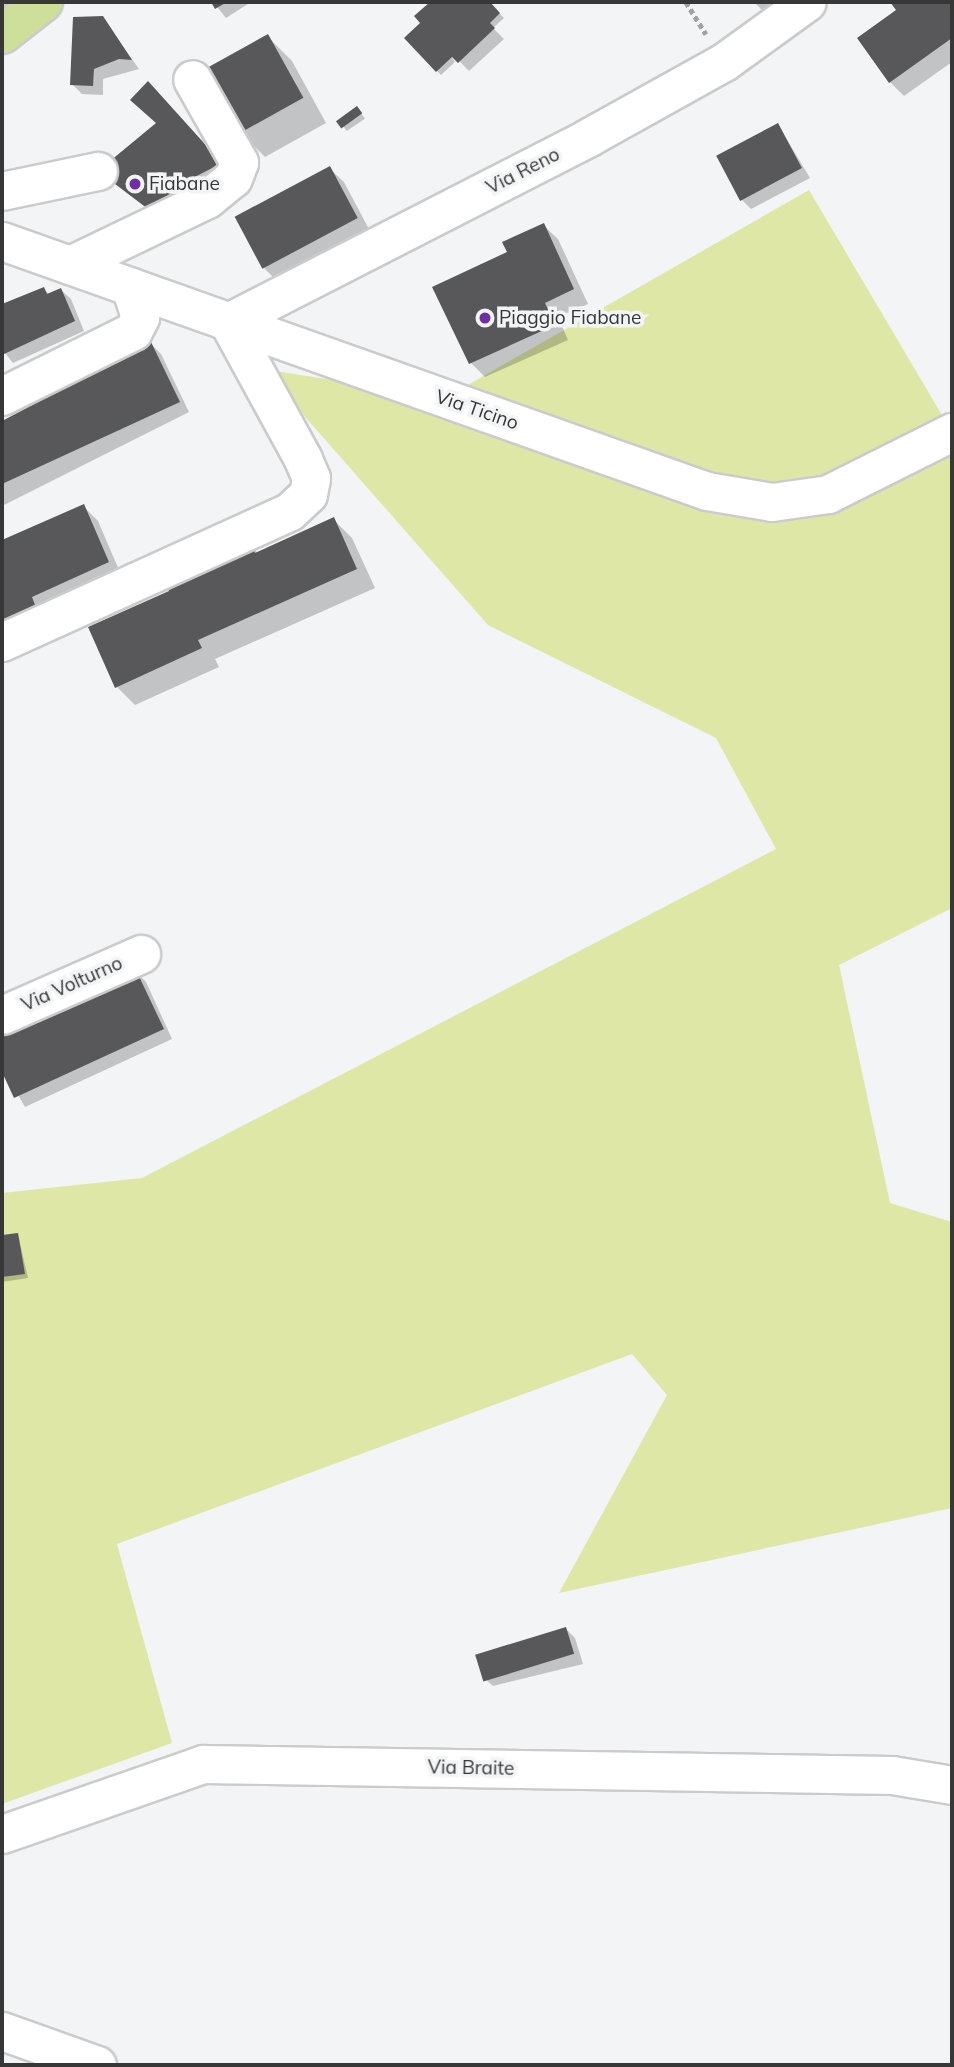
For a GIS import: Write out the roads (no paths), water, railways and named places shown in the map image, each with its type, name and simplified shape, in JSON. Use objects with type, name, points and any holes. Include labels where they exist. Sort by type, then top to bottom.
[{"type":"main road","points":[[2,34],[43,2]]},
{"type":"street","name":"Via Reno","points":[[228,322],[589,137],[724,62],[807,2]]},
{"type":"street","points":[[70,265],[206,199],[233,178],[239,162],[192,79]]},
{"type":"street","points":[[2,191],[98,171]]},
{"type":"street","name":"Via Ticino","points":[[2,241],[707,491],[772,502],[828,494],[952,432]]},
{"type":"street","points":[[2,396],[133,331],[140,317],[130,286]]},
{"type":"street","points":[[2,642],[289,512],[308,494],[311,478],[303,459],[228,322]]},
{"type":"street","name":"Via Volturno","points":[[2,1015],[141,954]]},
{"type":"street","name":"Via Braite","points":[[2,1834],[203,1763],[892,1775],[952,1785]]},
{"type":"street","points":[[2,2031],[97,2065]]},
{"type":"place","name":"Fiabane","points":[[135,184]]},
{"type":"place","name":"Piaggio Fiabane","points":[[485,318]]}]
